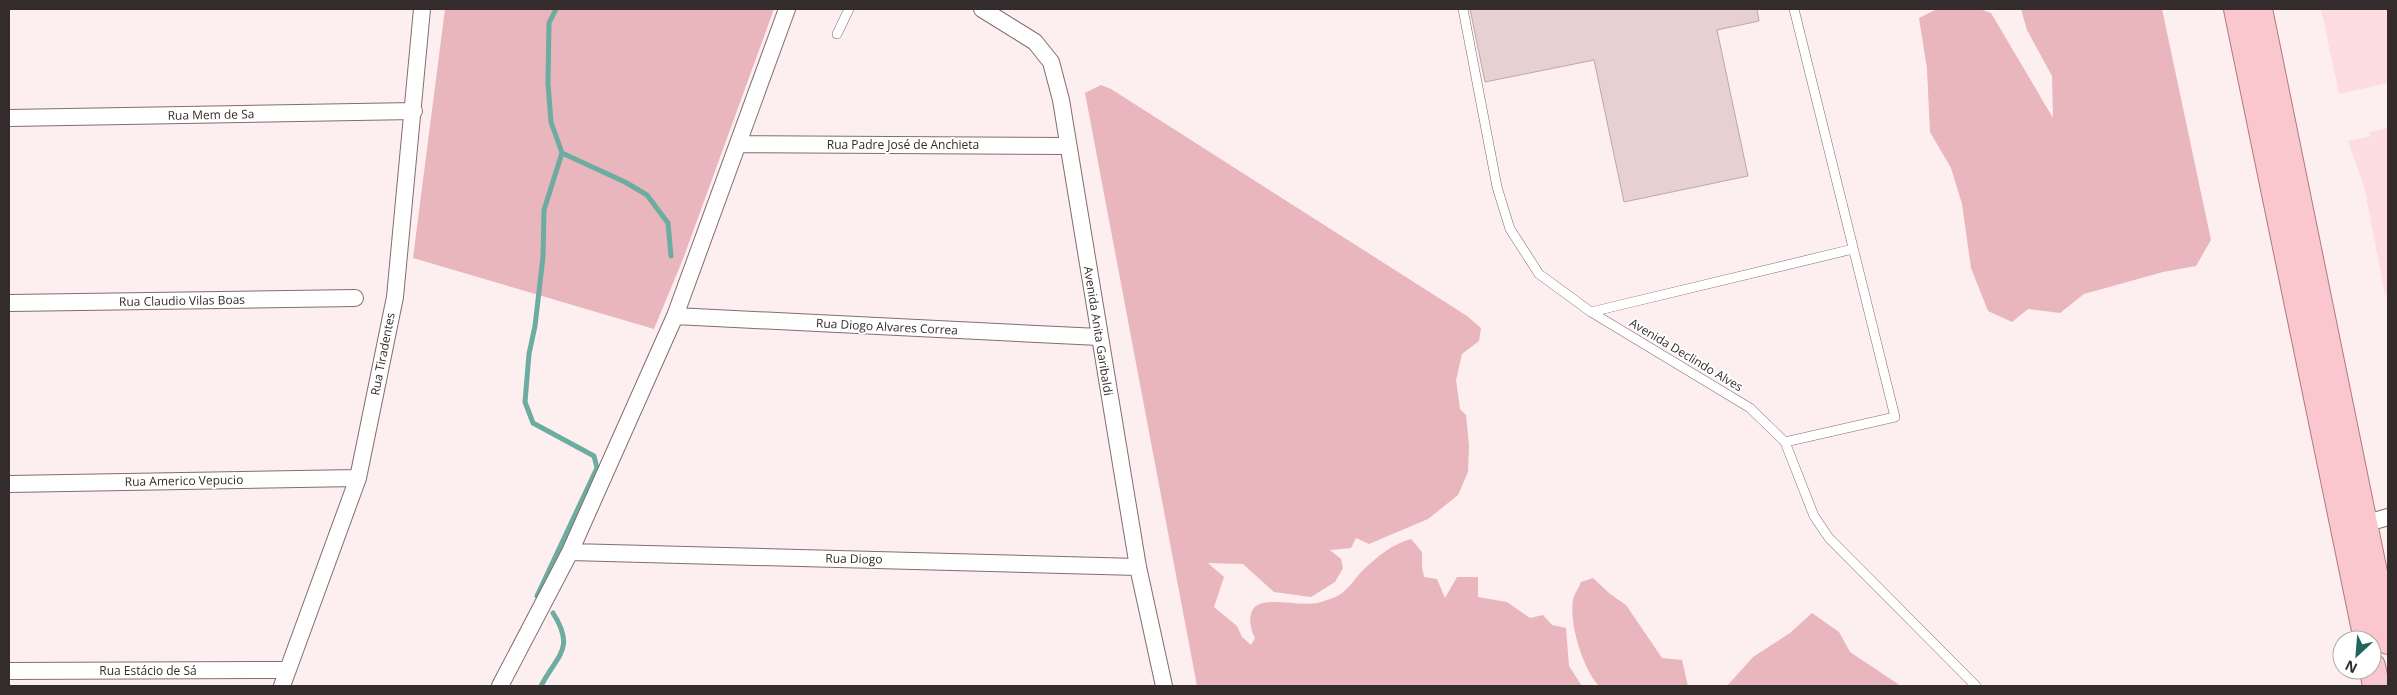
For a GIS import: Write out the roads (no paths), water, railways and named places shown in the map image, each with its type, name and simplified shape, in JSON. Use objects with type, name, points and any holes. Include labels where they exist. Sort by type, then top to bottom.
[{"type":"main road","points":[[2237,9],[2365,630]]},
{"type":"main road","points":[[2259,9],[2376,521],[2388,641]]},
{"type":"street","name":"Rua Tiradentes","points":[[282,686],[358,478],[395,297],[414,111],[422,9]]},
{"type":"street","points":[[500,686],[570,552],[675,316],[787,9]]},
{"type":"street","name":"Avenida Anita Garibaldi","points":[[982,9],[1035,42],[1051,62],[1061,100],[1098,337],[1138,567],[1164,686]]},
{"type":"street","name":"Rua Mem de Sa","points":[[9,118],[414,111]]},
{"type":"street","name":"Rua Padre José de Anchieta","points":[[739,144],[1068,146]]},
{"type":"street","name":"Rua Claudio Vilas Boas","points":[[9,303],[355,298]]},
{"type":"street","name":"Rua Diogo Alvares Correa","points":[[675,316],[1098,337]]},
{"type":"street","name":"Rua Americo Vepucio","points":[[9,484],[358,478]]},
{"type":"street","name":"Rua Diogo","points":[[570,552],[1138,567]]},
{"type":"street","name":"Rua Estácio de Sá","points":[[9,671],[288,670]]},
{"type":"lane","points":[[837,34],[849,9]]},
{"type":"lane","name":"Avenida Declindo Alves","points":[[1464,9],[1497,187],[1510,229],[1539,274],[1592,312],[1750,408],[1785,442],[1814,516],[1829,538],[1976,686]]},
{"type":"lane","points":[[1785,442],[1895,417],[1794,9]]},
{"type":"lane","points":[[1592,312],[1854,249]]},
{"type":"waterway","points":[[537,596],[597,468],[594,456],[533,423],[525,402],[529,354],[535,326],[543,257],[544,210],[562,153],[551,122],[548,83],[549,23],[556,9]]},
{"type":"waterway","points":[[562,153],[625,182],[647,195],[668,223],[671,256]]},
{"type":"waterway","points":[[541,686],[558,659],[564,644],[560,625],[553,613]]}]
